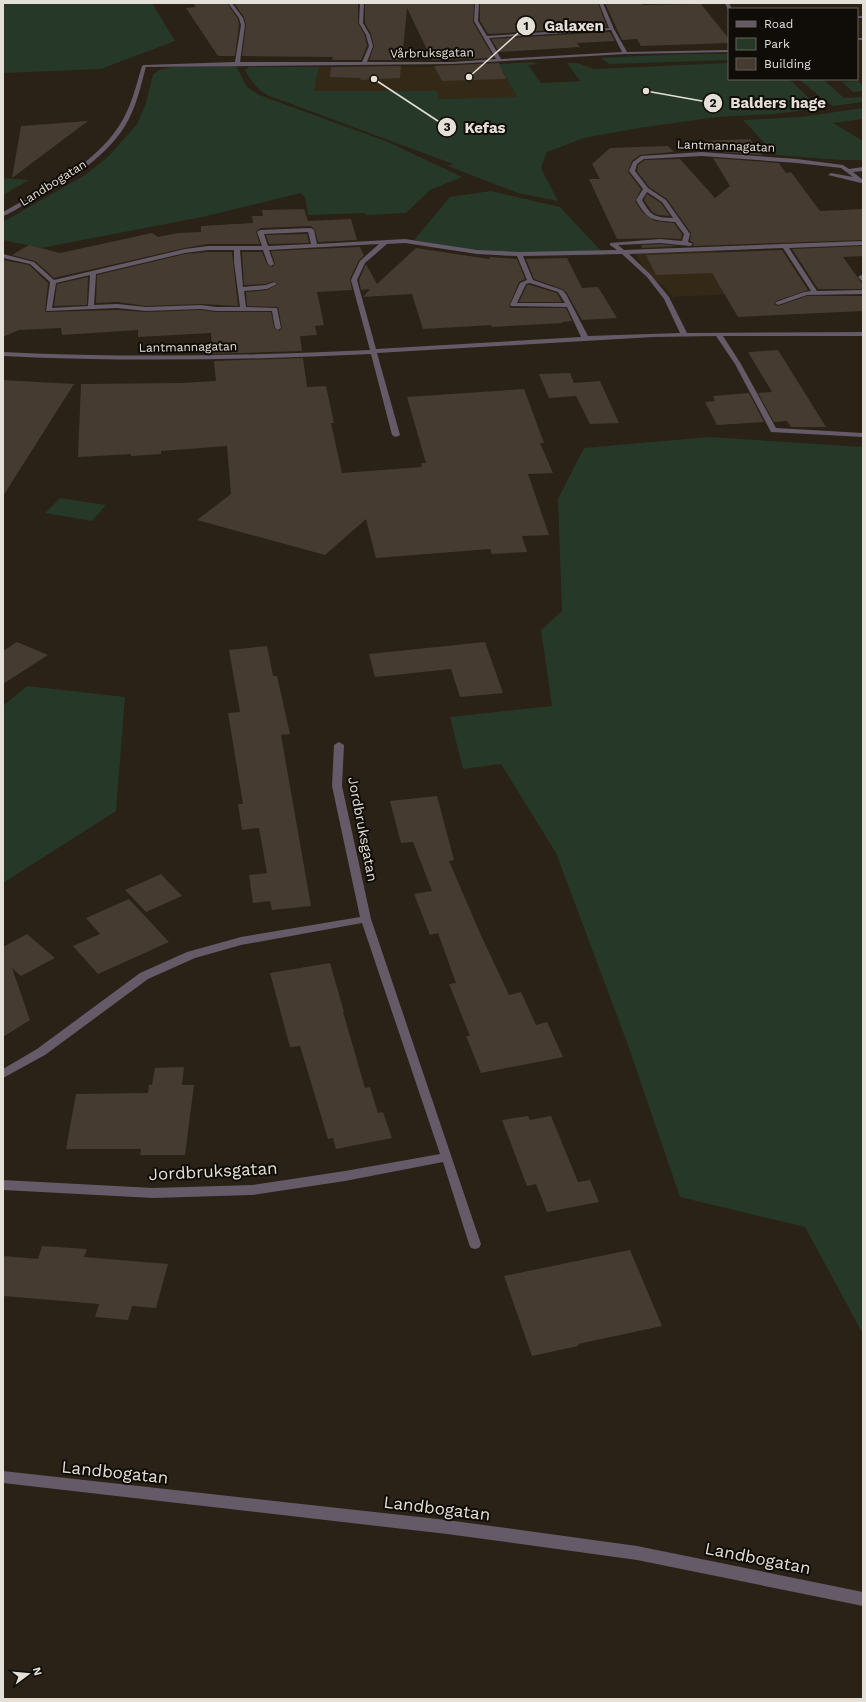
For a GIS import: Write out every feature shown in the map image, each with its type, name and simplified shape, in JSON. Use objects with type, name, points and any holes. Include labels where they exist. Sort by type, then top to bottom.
[{"type":"street","points":[[230,3],[241,18],[243,25],[237,64]]},
{"type":"street","name":"Vårbruksgatan","points":[[362,3],[361,23],[368,35],[371,46],[364,64]]},
{"type":"street","name":"Vårbruksgatan","points":[[477,3],[476,21],[500,61]]},
{"type":"street","points":[[600,3],[625,53]]},
{"type":"street","name":"Vårbruksgatan","points":[[486,37],[612,29]]},
{"type":"street","name":"Vårbruksgatan","points":[[144,66],[158,64],[452,63],[625,53],[728,51]]},
{"type":"street","name":"Landbogatan","points":[[3,214],[72,174],[114,138],[132,107],[144,66]]},
{"type":"street","name":"Lantmannagatan","points":[[685,243],[687,234],[664,201],[646,189],[632,171],[635,163],[642,157],[728,155],[830,164],[843,167],[862,181]]},
{"type":"street","name":"Lantmannagatan","points":[[848,171],[863,169]]},
{"type":"street","name":"Lantmannagatan","points":[[831,176],[862,181]]},
{"type":"street","points":[[646,189],[639,200],[647,216],[651,218],[677,220]]},
{"type":"street","points":[[270,264],[260,232],[311,230],[314,245]]},
{"type":"street","points":[[53,282],[185,251],[237,247],[265,248],[405,241],[477,252],[519,254],[625,252],[863,243]]},
{"type":"street","points":[[684,334],[668,299],[625,252],[612,244],[660,241],[685,243],[708,249]]},
{"type":"street","points":[[385,242],[362,262],[354,280],[396,435]]},
{"type":"street","points":[[785,246],[815,292]]},
{"type":"street","points":[[237,247],[237,262],[243,309]]},
{"type":"street","points":[[519,254],[530,281]]},
{"type":"street","points":[[3,256],[32,263],[53,282]]},
{"type":"street","points":[[91,308],[93,272]]},
{"type":"street","points":[[569,305],[513,305],[523,283],[530,281],[560,291],[564,295],[586,338]]},
{"type":"street","points":[[53,282],[48,310],[117,306],[146,309],[201,307],[216,309],[275,309],[278,328]]},
{"type":"street","points":[[240,289],[267,287],[274,284]]},
{"type":"street","points":[[778,303],[806,293],[863,292]]},
{"type":"street","name":"Lantmannagatan","points":[[3,354],[175,359],[259,357],[586,338],[684,334],[863,334]]},
{"type":"street","points":[[718,334],[738,364],[774,430],[863,435]]},
{"type":"street","name":"Jordbruksgatan","points":[[339,745],[337,786],[366,919],[475,1244]]},
{"type":"street","points":[[3,1074],[41,1052],[144,976],[191,955],[241,941],[366,919]]},
{"type":"street","name":"Jordbruksgatan","points":[[3,1185],[153,1193],[252,1190],[345,1176],[447,1157]]},
{"type":"street","name":"Landbogatan","points":[[3,1477],[447,1527],[637,1552],[863,1599]]},
{"type":"shaded area","points":[[499,64],[518,98],[439,99],[314,91],[319,67],[428,67]]},
{"type":"shaded area","points":[[715,250],[738,289],[737,294],[672,297],[665,287],[648,275],[635,253]]},
{"type":"green space","points":[[3,3],[152,3],[175,41],[101,69],[3,73]]},
{"type":"green space","points":[[682,54],[728,54],[728,60],[609,64],[601,58]]},
{"type":"green space","points":[[532,62],[539,64],[528,65],[541,83],[580,81],[567,63],[577,63],[594,69],[728,63],[728,80],[790,80],[811,100],[823,108],[774,114],[717,117],[639,128],[584,138],[547,152],[541,168],[558,201],[518,193],[448,166],[453,164],[267,95],[254,84],[245,70],[249,67],[319,67],[314,91],[437,91],[439,99],[517,97],[499,64]]},
{"type":"green space","points":[[236,66],[247,87],[259,95],[388,142],[462,177],[430,190],[406,213],[308,215],[305,197],[301,193],[202,217],[41,248],[3,240],[3,222],[85,175],[109,156],[137,124],[145,106],[153,75],[159,70],[172,67]]},
{"type":"green space","points":[[800,80],[824,80],[844,98],[863,97],[863,102],[833,106]]},
{"type":"green space","points":[[858,81],[863,86],[863,91],[853,92],[842,82]]},
{"type":"green space","points":[[863,108],[863,119],[833,123],[863,141],[863,160],[841,160],[776,155],[743,120],[801,117]]},
{"type":"green space","points":[[3,178],[29,180],[3,195]]},
{"type":"green space","points":[[491,191],[560,207],[605,255],[506,256],[414,240],[450,197]]},
{"type":"green space","points":[[709,437],[863,447],[863,1334],[805,1227],[680,1197],[629,1048],[556,853],[501,764],[463,769],[450,717],[552,706],[541,630],[562,611],[558,499],[584,448]]},
{"type":"green space","points":[[60,498],[106,505],[92,521],[45,513]]},
{"type":"green space","points":[[27,686],[125,697],[116,811],[3,883],[3,706]]},
{"type":"building","points":[[193,3],[227,3],[238,19],[239,25],[235,56],[218,56],[186,8],[196,7]]},
{"type":"building","points":[[234,3],[358,3],[358,23],[365,36],[367,46],[361,60],[332,60],[333,57],[242,56],[246,25],[244,17]]},
{"type":"building","points":[[365,3],[474,3],[473,22],[494,58],[432,60],[407,8],[402,60],[369,60],[374,46],[371,34],[365,23]]},
{"type":"building","points":[[480,3],[598,3],[607,27],[488,34],[480,21]]},
{"type":"building","points":[[605,3],[642,3],[642,5],[701,4],[728,38],[728,43],[641,46],[637,39],[622,40]]},
{"type":"building","points":[[610,32],[615,41],[577,43],[580,47],[499,52],[491,39]]},
{"type":"building","points":[[499,63],[506,79],[442,81],[434,66]]},
{"type":"building","points":[[401,66],[400,78],[360,80],[361,78],[330,77],[331,67]]},
{"type":"building","points":[[88,121],[12,178],[21,126]]},
{"type":"building","points":[[750,139],[762,155],[708,151],[701,141]]},
{"type":"building","points":[[668,146],[674,152],[640,155],[632,161],[628,172],[641,189],[635,201],[643,213],[655,221],[674,223],[682,234],[681,239],[617,239],[589,179],[600,179],[592,164],[610,148]]},
{"type":"building","points":[[713,158],[779,163],[786,173],[791,172],[820,211],[863,209],[863,240],[693,246],[694,243],[690,241],[691,233],[667,199],[649,187],[637,171],[638,165],[645,160],[680,159],[715,198],[730,186]]},
{"type":"building","points":[[647,194],[661,203],[670,216],[658,215],[652,212],[644,200]]},
{"type":"building","points":[[304,209],[308,221],[351,219],[357,240],[318,242],[315,230],[311,226],[260,228],[256,232],[260,244],[208,244],[54,278],[35,261],[12,255],[29,245],[60,253],[152,233],[158,237],[178,233],[201,232],[201,226],[253,223],[252,216],[263,216],[262,210]]},
{"type":"building","points":[[307,234],[309,243],[269,244],[266,235]]},
{"type":"building","points":[[660,244],[679,246],[642,248],[641,245]]},
{"type":"building","points":[[863,246],[863,256],[843,257],[863,285],[863,289],[818,289],[792,249]]},
{"type":"building","points":[[360,247],[364,256],[359,260],[350,279],[352,290],[317,292],[324,325],[315,326],[317,335],[300,336],[302,351],[213,354],[211,333],[138,337],[138,330],[62,335],[61,328],[19,330],[3,337],[3,260],[29,265],[48,283],[46,312],[117,310],[146,312],[201,310],[216,312],[271,312],[274,328],[279,331],[282,328],[278,307],[247,306],[246,292],[267,290],[278,284],[273,281],[266,284],[244,285],[242,252],[262,252],[267,264],[272,267],[275,264],[271,251]]},
{"type":"building","points":[[416,248],[489,259],[490,257],[517,259],[525,279],[519,282],[509,306],[511,308],[566,308],[572,321],[562,323],[492,327],[491,325],[423,329],[412,294],[363,297],[370,289],[361,290],[359,280],[366,264],[377,284]]},
{"type":"building","points":[[782,250],[808,290],[776,301],[774,304],[778,306],[807,296],[863,296],[863,311],[738,317],[712,273],[656,275],[646,255]]},
{"type":"building","points":[[232,252],[238,306],[201,304],[146,306],[117,302],[96,303],[97,275],[185,254]]},
{"type":"building","points":[[567,258],[582,288],[598,287],[617,318],[582,320],[567,293],[562,289],[534,279],[526,259]]},
{"type":"building","points":[[88,277],[87,305],[54,306],[57,284]]},
{"type":"building","points":[[527,285],[557,293],[562,302],[519,302]]},
{"type":"building","points":[[778,350],[826,427],[791,427],[787,421],[774,422],[758,393],[772,392],[748,352]]},
{"type":"building","points":[[303,358],[307,387],[326,386],[334,423],[331,423],[342,473],[422,467],[421,463],[426,463],[407,397],[524,389],[544,443],[540,443],[553,473],[528,474],[549,535],[522,536],[527,552],[492,554],[490,549],[376,558],[366,519],[325,555],[197,520],[231,494],[227,446],[161,451],[161,454],[78,457],[81,384],[182,383],[216,381],[214,361]]},
{"type":"building","points":[[570,373],[574,383],[600,381],[619,423],[590,424],[576,396],[549,398],[539,374]]},
{"type":"building","points":[[3,380],[74,384],[3,496]]},
{"type":"building","points":[[749,393],[764,422],[717,425],[705,402],[715,401],[713,396]]},
{"type":"building","points":[[17,642],[48,655],[3,684],[3,651]]},
{"type":"building","points":[[485,642],[503,693],[460,697],[451,669],[375,677],[369,654]]},
{"type":"building","points":[[267,646],[273,676],[277,676],[290,734],[281,735],[311,906],[272,910],[270,901],[253,903],[249,875],[267,873],[259,828],[242,830],[238,804],[243,804],[228,713],[240,712],[229,650]]},
{"type":"building","points":[[437,796],[454,860],[449,861],[509,995],[521,992],[536,1025],[547,1022],[563,1057],[481,1073],[466,1036],[470,1036],[449,984],[456,983],[438,933],[430,935],[414,894],[432,891],[413,842],[401,843],[390,801]]},
{"type":"building","points":[[161,874],[182,896],[146,912],[125,890]]},
{"type":"building","points":[[129,899],[169,942],[98,974],[73,946],[100,934],[86,918]]},
{"type":"building","points":[[27,934],[55,958],[21,976],[12,968],[30,1020],[3,1037],[3,947]]},
{"type":"building","points":[[330,963],[365,1088],[370,1087],[378,1113],[383,1112],[392,1138],[336,1149],[333,1138],[328,1139],[300,1046],[290,1047],[270,973]]},
{"type":"building","points":[[184,1067],[182,1085],[194,1085],[185,1155],[140,1155],[141,1149],[66,1149],[76,1094],[148,1093],[149,1085],[152,1085],[155,1068]]},
{"type":"building","points":[[528,1116],[530,1120],[551,1116],[578,1182],[590,1180],[599,1202],[547,1212],[536,1184],[527,1186],[502,1120]]},
{"type":"building","points":[[42,1246],[87,1249],[84,1257],[168,1264],[156,1308],[132,1306],[128,1320],[95,1317],[99,1304],[3,1296],[3,1256],[38,1259]]},
{"type":"building","points":[[630,1250],[662,1326],[578,1344],[578,1346],[532,1356],[504,1276]]},
{"type":"place","name":"Galaxen","points":[[469,77]]},
{"type":"place","name":"Kefas","points":[[374,79]]},
{"type":"place","name":"Balders hage","points":[[646,91]]}]
